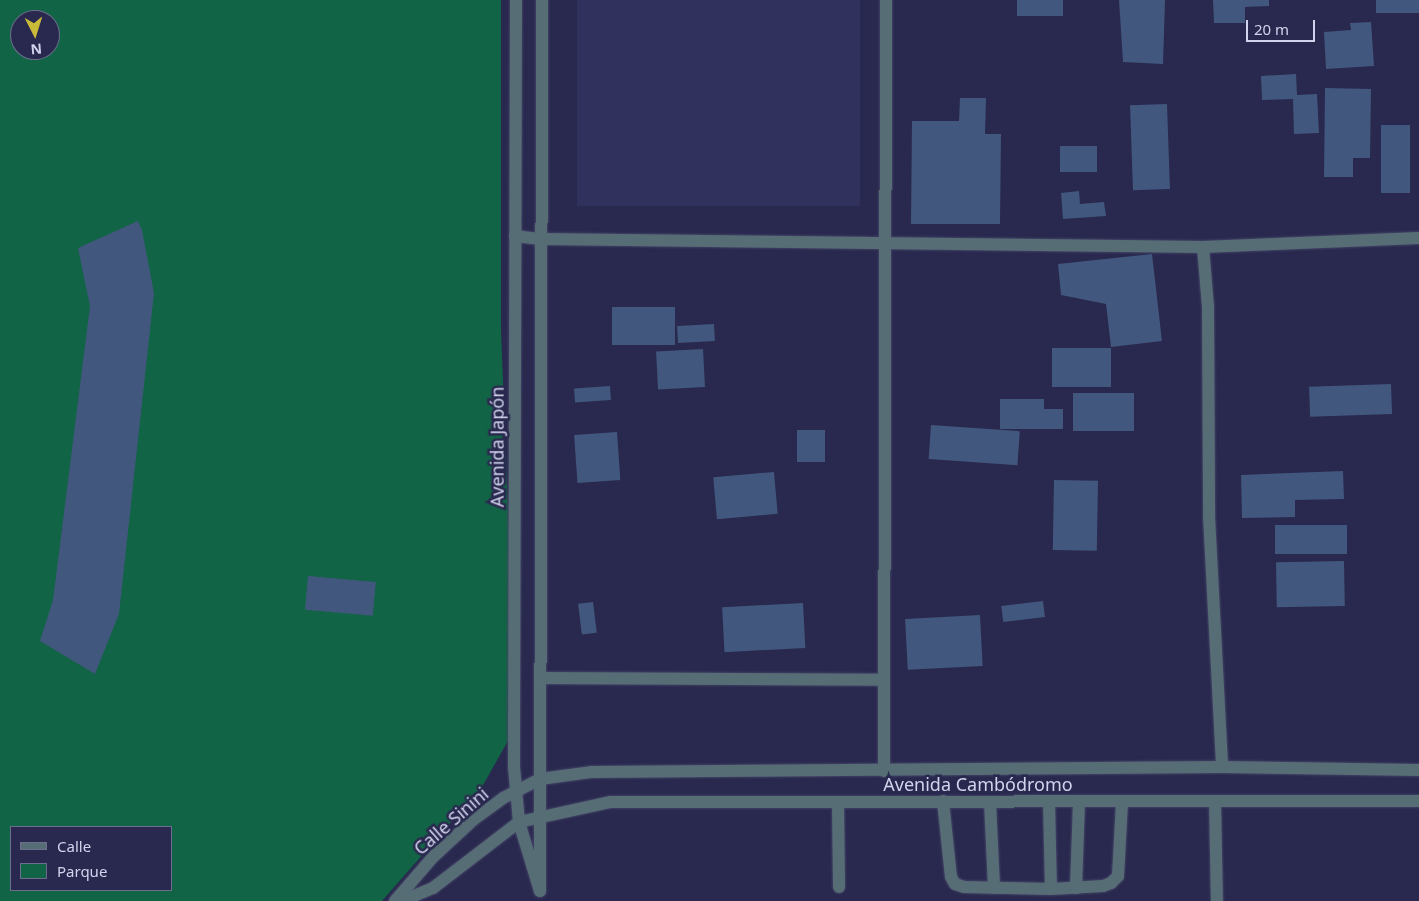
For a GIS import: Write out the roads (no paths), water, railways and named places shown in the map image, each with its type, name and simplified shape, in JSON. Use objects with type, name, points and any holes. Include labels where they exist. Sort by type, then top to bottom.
[{"type":"street","name":"Avenida Japón","points":[[516,0],[514,766],[519,822],[540,896]]},
{"type":"street","name":"Avenida Japón","points":[[540,896],[542,0]]},
{"type":"street","points":[[884,771],[882,680],[886,0]]},
{"type":"street","points":[[515,236],[541,239],[1203,247],[1419,238]]},
{"type":"street","points":[[1203,247],[1208,307],[1209,516],[1222,767]]},
{"type":"street","points":[[540,678],[882,680]]},
{"type":"street","name":"Avenida Cambódromo","points":[[540,780],[590,772],[1222,767],[1419,770]]},
{"type":"street","name":"Calle Sinini","points":[[395,901],[433,857],[473,820],[516,792],[540,780]]},
{"type":"street","points":[[943,801],[951,876],[955,884],[964,887],[1051,889],[1103,886],[1111,884],[1118,876],[1122,801]]},
{"type":"street","points":[[1215,801],[1217,901]]},
{"type":"street","name":"Avenida Cambódromo","points":[[539,816],[611,802],[1419,801]]},
{"type":"street","points":[[838,802],[839,888]]},
{"type":"street","points":[[990,802],[994,888]]},
{"type":"street","points":[[1049,802],[1051,889]]},
{"type":"street","points":[[1076,888],[1079,802]]},
{"type":"street","points":[[402,901],[434,888],[519,822],[539,816]]}]
